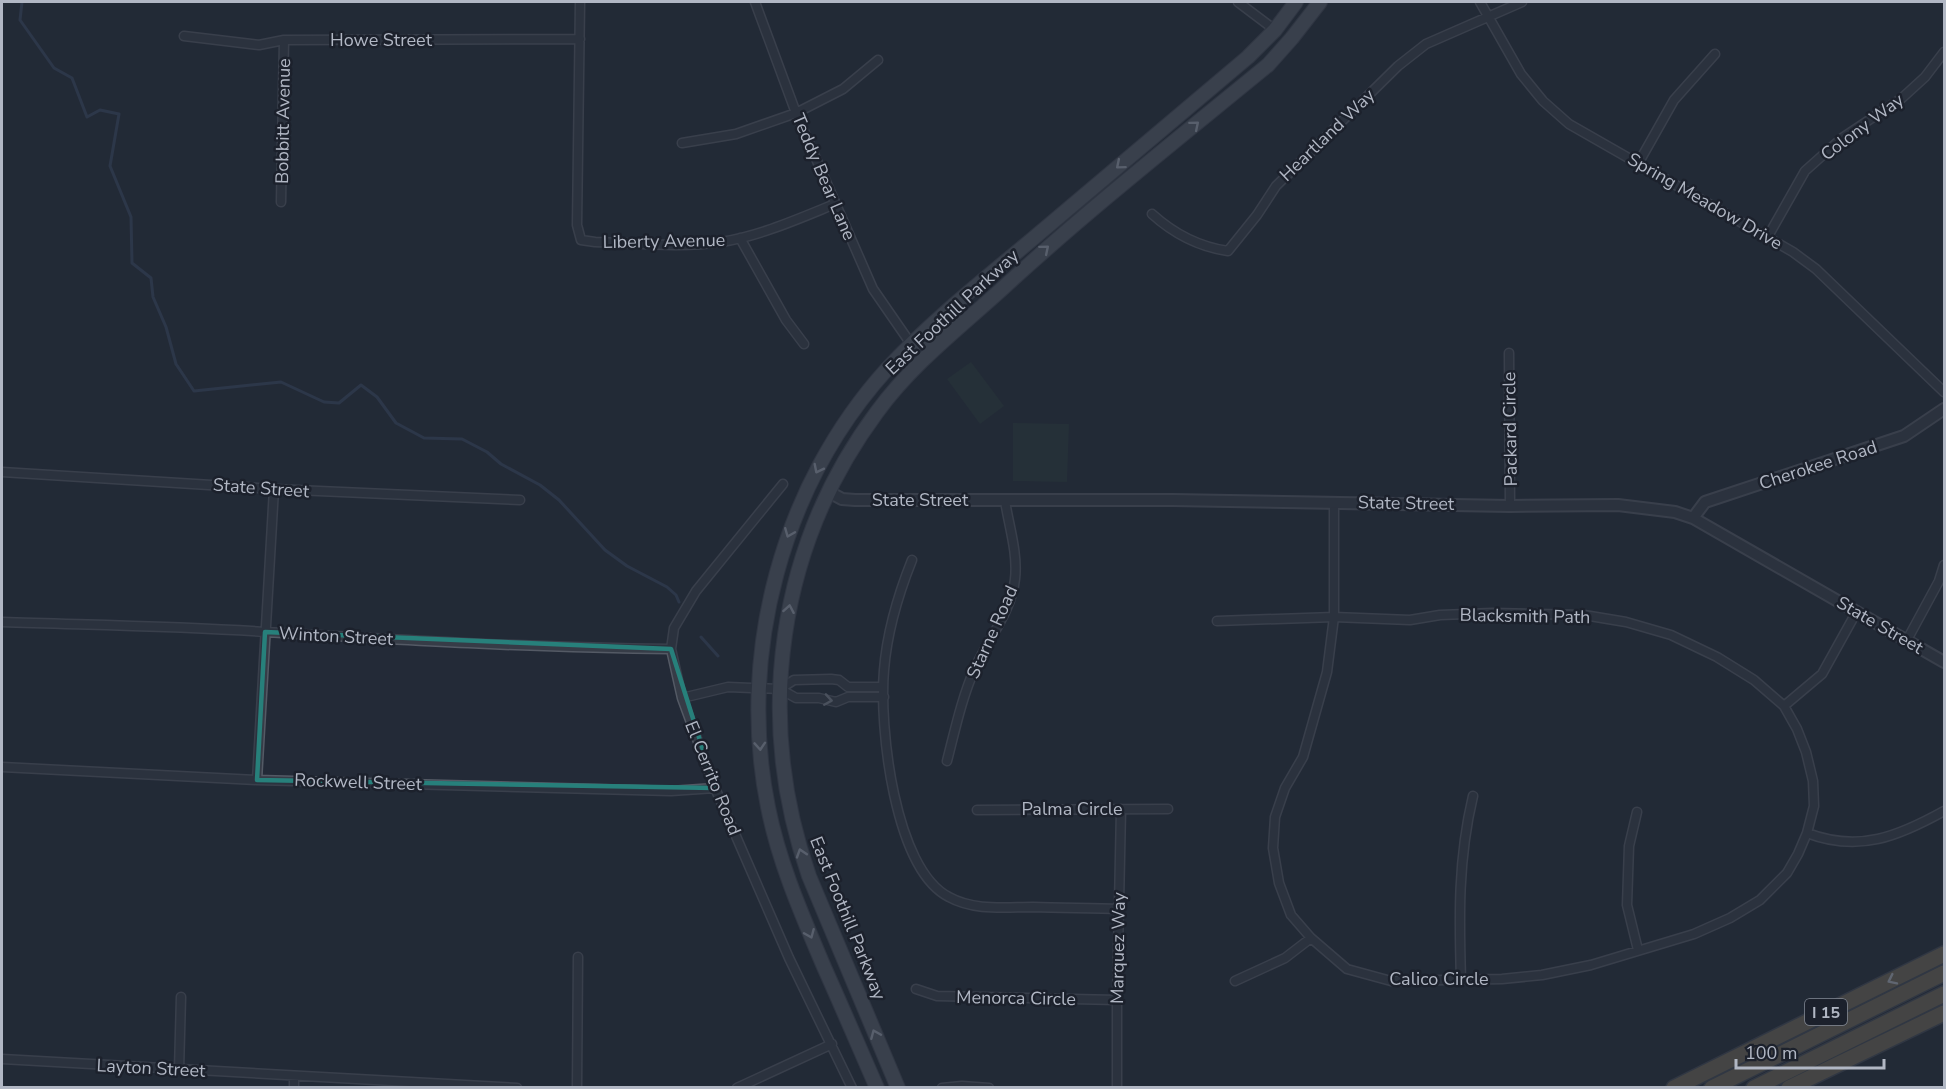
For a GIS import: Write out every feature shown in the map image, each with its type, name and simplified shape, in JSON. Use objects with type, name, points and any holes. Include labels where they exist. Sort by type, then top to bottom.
[{"type":"highway","name":"I 15","points":[[1674,1088],[1944,954]]},
{"type":"highway","points":[[1712,1088],[1944,973]]},
{"type":"highway","points":[[1754,1088],[1944,994]]},
{"type":"highway","points":[[1789,1088],[1944,1013]]},
{"type":"highway","points":[[1668,1088],[1708,1071]]},
{"type":"main road","name":"East Foothill Parkway","points":[[877,1088],[808,929],[778,846],[768,810],[761,767],[758,716],[765,623],[784,546],[804,497],[833,442],[861,400],[910,344],[1248,57],[1275,30],[1296,2]]},
{"type":"main road","name":"East Foothill Parkway","points":[[898,1088],[800,851],[783,776],[779,714],[780,667],[792,592],[815,521],[845,460],[863,432],[891,394],[924,358],[1027,265],[1268,65],[1320,2]]},
{"type":"main road","points":[[1212,111],[1218,98],[1274,43],[1277,38],[1275,30]]},
{"type":"main road","points":[[863,432],[870,410],[911,360],[910,344],[929,340],[1007,274],[1027,265]]},
{"type":"street","name":"Liberty Avenue","points":[[580,2],[577,225],[581,240],[702,244],[740,238],[765,231],[835,204]]},
{"type":"street","name":"Teddy Bear Lane","points":[[755,2],[796,113],[873,289],[910,344]]},
{"type":"street","points":[[1238,2],[1275,30]]},
{"type":"street","name":"Spring Meadow Drive","points":[[1480,2],[1521,74],[1543,100],[1569,124],[1639,162],[1793,252],[1816,268],[1944,392]]},
{"type":"street","name":"Heartland Way","points":[[1152,214],[1167,227],[1210,248],[1228,251],[1257,215],[1276,186],[1398,66],[1426,44],[1522,2]]},
{"type":"street","name":"Howe Street","points":[[184,36],[259,45],[284,40],[580,39]]},
{"type":"street","name":"Bobbitt Avenue","points":[[281,202],[284,40]]},
{"type":"street","name":"Colony Way","points":[[1767,238],[1806,171],[1842,138],[1902,98],[1925,76],[1944,52]]},
{"type":"street","points":[[1639,162],[1674,100],[1715,54]]},
{"type":"street","points":[[682,143],[736,134],[796,113],[843,89],[878,60]]},
{"type":"street","points":[[740,238],[786,320],[804,344]]},
{"type":"street","name":"Packard Circle","points":[[1509,353],[1510,506]]},
{"type":"street","name":"Cherokee Road","points":[[1692,518],[1705,501],[1904,436],[1944,409]]},
{"type":"street","name":"State Street","points":[[2,472],[274,489],[520,500]]},
{"type":"street","name":"El Cerrito Road","points":[[783,484],[696,591],[674,628],[671,649],[682,698],[715,788],[789,958],[852,1088]]},
{"type":"street","points":[[257,780],[274,489]]},
{"type":"street","name":"State Street","points":[[829,492],[842,499],[855,500],[1618,505],[1675,512],[1692,518],[1944,662]]},
{"type":"street","name":"Starne Road","points":[[947,761],[963,700],[973,673],[1012,593],[1016,571],[1005,501]]},
{"type":"street","name":"Calico Circle","points":[[1334,502],[1334,617],[1327,672],[1303,757],[1285,788],[1275,817],[1273,848],[1279,883],[1291,915],[1311,938],[1347,969],[1391,981],[1461,980],[1542,975],[1591,965],[1695,934],[1730,918],[1760,900],[1787,873],[1807,833]]},
{"type":"street","points":[[912,560],[892,621],[883,692],[889,764],[912,853],[922,874],[947,897],[978,907],[1119,909]]},
{"type":"street","points":[[1907,640],[1939,581],[1944,565]]},
{"type":"street","points":[[1784,706],[1822,674],[1857,611]]},
{"type":"street","name":"Blacksmith Path","points":[[1217,621],[1334,617],[1410,620],[1440,615],[1561,614],[1584,615],[1626,622],[1671,635],[1717,657],[1754,680],[1784,706],[1806,752],[1813,781],[1814,806],[1807,833]]},
{"type":"street","name":"Winton Street","points":[[2,622],[265,632],[572,648],[671,649]]},
{"type":"street","points":[[780,689],[794,680],[831,679],[839,680],[848,687],[883,692]]},
{"type":"street","points":[[682,698],[728,687],[780,689],[796,698],[819,698],[836,702],[848,697],[883,692]]},
{"type":"street","points":[[848,687],[848,697]]},
{"type":"street","name":"Rockwell Street","points":[[2,767],[257,780],[671,791],[715,788]]},
{"type":"street","points":[[1461,980],[1459,910],[1464,834],[1473,796]]},
{"type":"street","name":"Marquez Way","points":[[1117,1088],[1121,809]]},
{"type":"street","name":"Palma Circle","points":[[977,810],[1168,809]]},
{"type":"street","points":[[1807,833],[1850,842],[1881,839],[1910,830],[1944,811]]},
{"type":"street","points":[[1637,812],[1629,846],[1627,905],[1638,950]]},
{"type":"street","points":[[1235,981],[1285,957],[1311,938]]},
{"type":"street","points":[[577,1088],[578,957]]},
{"type":"street","name":"Menorca Circle","points":[[916,988],[931,996],[1117,1000]]},
{"type":"street","points":[[179,1070],[181,997]]},
{"type":"street","points":[[737,1088],[832,1044]]},
{"type":"street","name":"Layton Street","points":[[2,1059],[517,1088]]},
{"type":"street","points":[[294,1076],[294,1088]]},
{"type":"street","points":[[942,1088],[962,1086],[989,1088]]},
{"type":"highlighted area","points":[[265,632],[671,649],[715,788],[257,780]]},
{"type":"shaded area","points":[[971,362],[1004,406],[980,424],[947,379]]},
{"type":"shaded area","points":[[1013,423],[1069,424],[1067,482],[1013,481]]},
{"type":"waterway","points":[[22,2],[20,20],[54,68],[72,78],[87,117],[100,110],[119,114],[110,166],[131,217],[132,263],[151,278],[153,297],[166,327],[176,364],[194,391],[281,382],[324,402],[339,403],[361,385],[377,397],[396,423],[424,438],[462,439],[540,485],[559,500],[605,550],[627,566],[667,587],[676,595],[679,602]]},
{"type":"waterway","points":[[701,637],[718,656]]}]
